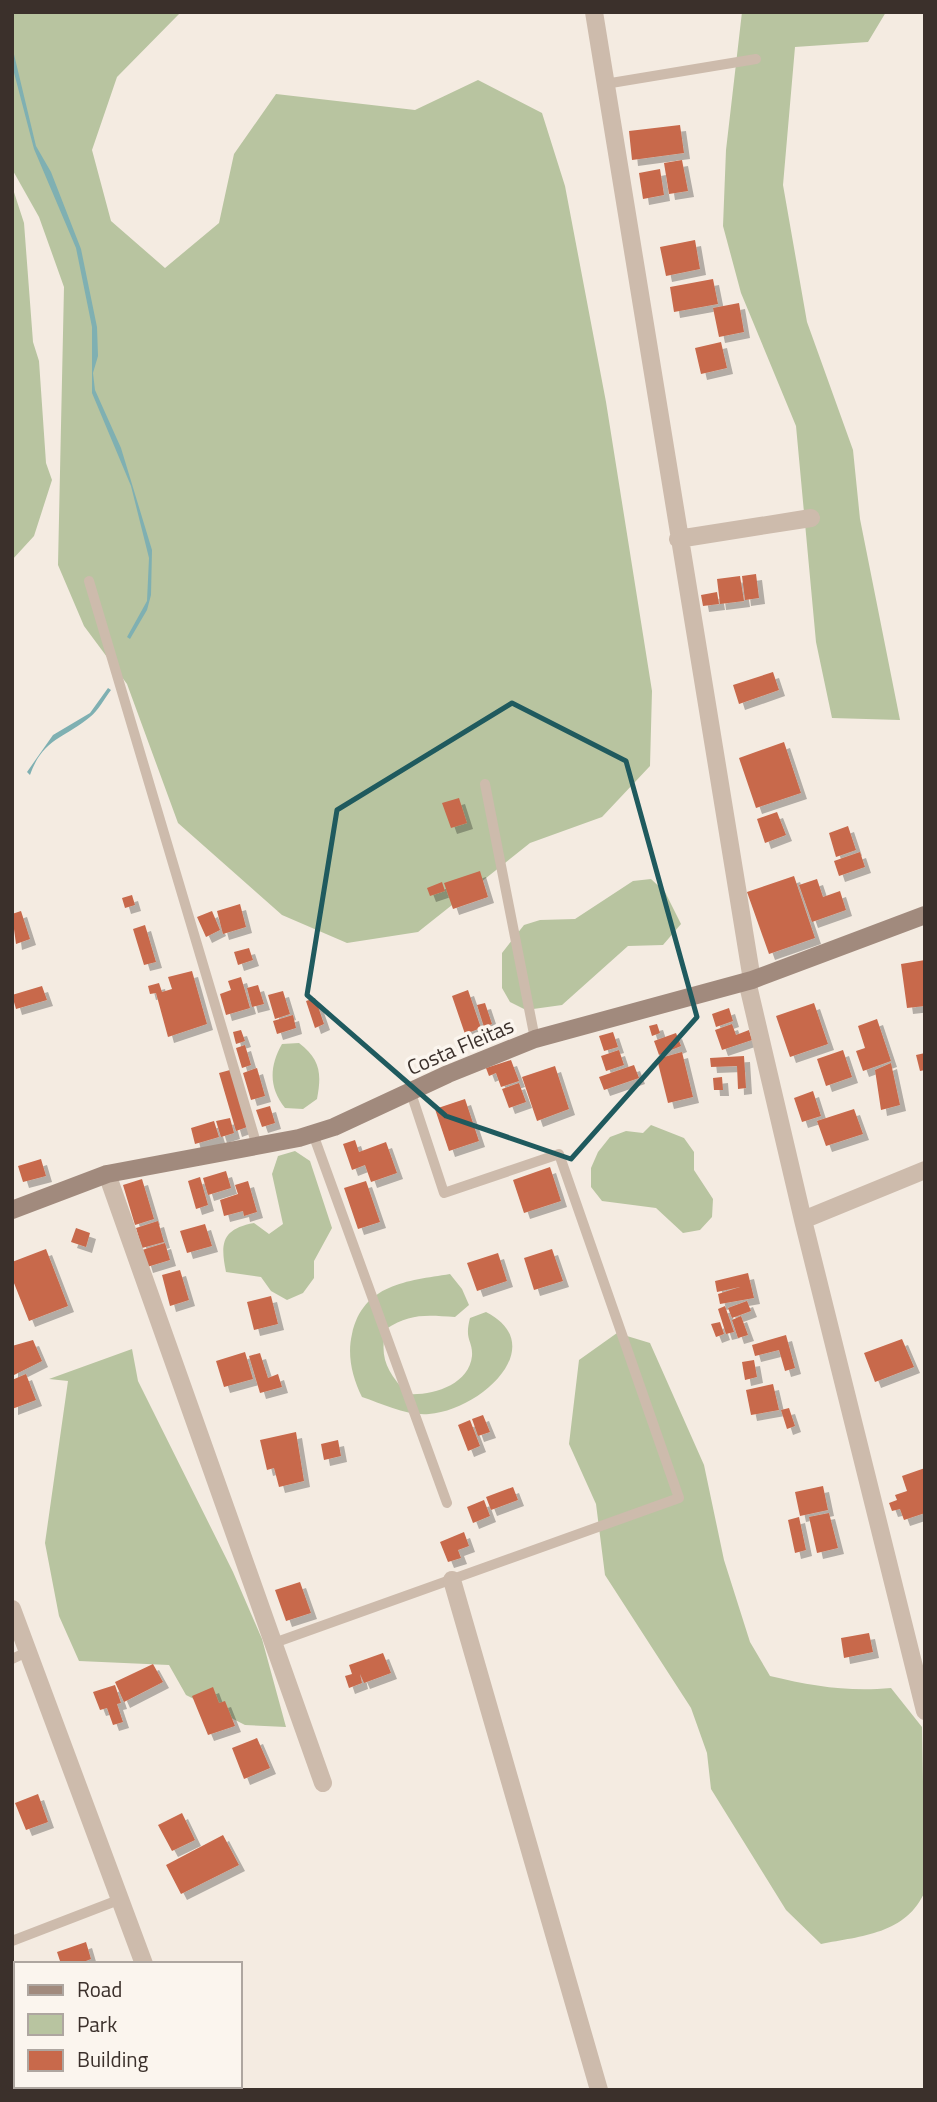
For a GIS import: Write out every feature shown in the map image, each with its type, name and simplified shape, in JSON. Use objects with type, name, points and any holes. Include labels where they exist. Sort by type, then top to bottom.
[{"type":"main road","name":"Costa Fleitas","points":[[12,1210],[107,1174],[313,1134],[535,1039],[750,981],[925,915]]},
{"type":"street","points":[[594,12],[750,981],[803,1220],[924,1707]]},
{"type":"street","points":[[678,539],[811,518]]},
{"type":"street","points":[[803,1220],[925,1170]]},
{"type":"street","points":[[107,1174],[323,1783]]},
{"type":"street","points":[[453,1580],[599,2090]]},
{"type":"street","points":[[12,1609],[21,1655],[121,1899],[143,1962]]},
{"type":"lane","points":[[605,84],[755,59]]},
{"type":"lane","points":[[89,581],[257,1146]]},
{"type":"lane","points":[[485,784],[535,1039]]},
{"type":"lane","points":[[274,1643],[679,1498],[559,1154],[444,1193],[411,1093]]},
{"type":"lane","points":[[313,1134],[447,1503]]},
{"type":"lane","points":[[12,1941],[121,1899]]},
{"type":"highlighted area","points":[[512,703],[626,761],[697,1017],[571,1159],[446,1116],[307,995],[337,810]]},
{"type":"green space","points":[[12,12],[181,12],[117,77],[92,150],[111,221],[165,268],[219,223],[234,154],[276,94],[415,110],[478,80],[542,113],[565,186],[606,402],[652,691],[650,766],[602,817],[530,843],[418,932],[347,943],[282,915],[178,823],[127,684],[84,626],[58,565],[64,287],[39,217],[12,169]]},
{"type":"green space","points":[[742,12],[886,12],[868,42],[795,47],[783,185],[807,322],[853,450],[860,519],[900,720],[832,718],[816,642],[796,426],[741,293],[723,226],[726,150]]},
{"type":"green space","points":[[12,186],[24,223],[33,342],[39,361],[46,463],[52,480],[34,536],[12,560]]},
{"type":"green space","points":[[651,879],[665,892],[681,924],[663,945],[628,946],[562,1005],[526,1010],[510,1002],[502,988],[502,953],[524,925],[540,920],[575,919],[633,881]]},
{"type":"green space","points":[[299,1043],[318,1067],[317,1099],[303,1109],[285,1108],[276,1093],[273,1069],[282,1044]]},
{"type":"green space","points":[[651,1125],[684,1138],[694,1152],[694,1170],[713,1199],[712,1217],[700,1230],[683,1233],[656,1208],[602,1201],[591,1187],[591,1168],[598,1152],[610,1137],[626,1131],[643,1133]]},
{"type":"green space","points":[[295,1151],[310,1161],[332,1228],[314,1261],[314,1278],[303,1293],[287,1300],[271,1291],[261,1277],[226,1272],[223,1253],[229,1233],[235,1229],[254,1223],[269,1234],[283,1224],[272,1174],[278,1156]]},
{"type":"green space","points":[[450,1274],[462,1289],[469,1305],[455,1317],[419,1316],[403,1320],[386,1329],[386,1364],[407,1394],[427,1393],[448,1387],[464,1374],[469,1366],[472,1356],[468,1336],[470,1318],[486,1312],[505,1326],[512,1342],[510,1358],[501,1375],[468,1402],[429,1414],[404,1411],[362,1397],[353,1374],[350,1350],[358,1317],[366,1305],[389,1288],[418,1279]]},
{"type":"green space","points":[[617,1333],[650,1343],[704,1465],[724,1560],[750,1642],[770,1676],[830,1687],[891,1688],[922,1727],[925,1891],[917,1905],[895,1925],[867,1935],[821,1944],[786,1910],[711,1789],[707,1753],[691,1708],[605,1575],[596,1504],[569,1444],[579,1360]]},
{"type":"green space","points":[[132,1349],[138,1381],[233,1572],[262,1639],[286,1727],[245,1725],[186,1695],[169,1665],[79,1661],[59,1616],[45,1543],[68,1381],[49,1379]]},
{"type":"water","points":[[12,46],[36,146],[51,172],[81,249],[97,327],[98,356],[93,373],[95,390],[121,448],[152,550],[151,595],[147,610],[130,639],[127,637],[147,601],[149,558],[131,486],[92,393],[92,327],[76,248],[34,149],[12,65]]},
{"type":"water","points":[[108,688],[111,690],[96,712],[48,746],[41,753],[30,775],[27,772],[53,735],[90,713]]},
{"type":"building","points":[[680,125],[684,153],[632,160],[629,131]]},
{"type":"building","points":[[682,160],[688,191],[669,194],[664,163]]},
{"type":"building","points":[[660,169],[664,195],[643,199],[639,173]]},
{"type":"building","points":[[695,240],[700,269],[666,276],[660,247]]},
{"type":"building","points":[[713,279],[718,304],[674,312],[670,287]]},
{"type":"building","points":[[739,303],[744,332],[719,337],[713,308]]},
{"type":"building","points":[[721,342],[727,368],[701,374],[695,348]]},
{"type":"building","points":[[756,574],[759,598],[745,600],[742,576]]},
{"type":"building","points":[[740,576],[744,601],[720,604],[717,579]]},
{"type":"building","points":[[717,592],[719,604],[703,606],[701,595]]},
{"type":"building","points":[[773,672],[779,690],[739,704],[733,685]]},
{"type":"building","points":[[784,742],[801,793],[756,808],[739,758]]},
{"type":"building","points":[[459,798],[467,823],[451,828],[442,803]]},
{"type":"building","points":[[777,812],[786,835],[765,843],[757,819]]},
{"type":"building","points":[[848,826],[856,850],[836,857],[829,833]]},
{"type":"building","points":[[860,852],[865,867],[839,876],[834,861]]},
{"type":"building","points":[[480,871],[488,897],[453,909],[444,883]]},
{"type":"building","points":[[794,876],[815,938],[769,954],[747,892]]},
{"type":"building","points":[[817,879],[823,897],[840,891],[846,910],[812,922],[799,885]]},
{"type":"building","points":[[442,882],[445,891],[430,896],[427,888]]},
{"type":"building","points":[[132,895],[135,905],[125,908],[122,898]]},
{"type":"building","points":[[240,904],[246,927],[223,934],[217,911]]},
{"type":"building","points":[[21,911],[30,939],[16,944],[12,914]]},
{"type":"building","points":[[212,911],[220,930],[206,937],[197,917]]},
{"type":"building","points":[[145,925],[156,962],[144,965],[133,929]]},
{"type":"building","points":[[249,948],[253,960],[238,965],[234,952]]},
{"type":"building","points":[[925,960],[925,1006],[907,1008],[901,964]]},
{"type":"building","points":[[192,971],[207,1024],[168,1037],[156,993],[150,994],[148,986],[159,983],[162,992],[172,989],[168,977]]},
{"type":"building","points":[[241,977],[250,1008],[226,1015],[220,994],[231,990],[228,981]]},
{"type":"building","points":[[258,985],[264,1004],[252,1007],[247,988]]},
{"type":"building","points":[[42,986],[47,1000],[16,1009],[12,995]]},
{"type":"building","points":[[468,990],[481,1028],[465,1034],[452,996]]},
{"type":"building","points":[[283,991],[290,1014],[275,1019],[268,995]]},
{"type":"building","points":[[315,998],[324,1024],[315,1028],[306,1001]]},
{"type":"building","points":[[485,1003],[492,1024],[484,1027],[477,1005]]},
{"type":"building","points":[[814,1003],[828,1044],[790,1057],[776,1016]]},
{"type":"building","points":[[729,1008],[733,1021],[716,1027],[712,1014]]},
{"type":"building","points":[[293,1015],[296,1028],[277,1034],[273,1021]]},
{"type":"building","points":[[877,1019],[891,1061],[863,1071],[856,1051],[865,1048],[858,1026]]},
{"type":"building","points":[[657,1024],[660,1033],[652,1036],[649,1026]]},
{"type":"building","points":[[732,1024],[736,1035],[749,1030],[752,1040],[722,1050],[715,1030]]},
{"type":"building","points":[[241,1030],[245,1041],[236,1044],[233,1032]]},
{"type":"building","points":[[613,1032],[618,1047],[604,1051],[599,1036]]},
{"type":"building","points":[[676,1033],[681,1046],[659,1055],[654,1041]]},
{"type":"building","points":[[245,1045],[251,1065],[242,1068],[236,1048]]},
{"type":"building","points":[[619,1050],[624,1065],[606,1071],[601,1056]]},
{"type":"building","points":[[843,1050],[852,1077],[826,1086],[817,1059]]},
{"type":"building","points":[[682,1052],[693,1097],[668,1103],[657,1059]]},
{"type":"building","points":[[925,1053],[925,1070],[920,1071],[916,1055]]},
{"type":"building","points":[[744,1056],[746,1088],[738,1089],[737,1066],[711,1067],[710,1058]]},
{"type":"building","points":[[511,1060],[519,1081],[501,1087],[496,1073],[489,1076],[486,1068]]},
{"type":"building","points":[[891,1063],[900,1105],[881,1110],[875,1070]]},
{"type":"building","points":[[634,1065],[639,1078],[604,1090],[599,1077]]},
{"type":"building","points":[[555,1066],[569,1109],[537,1121],[522,1077]]},
{"type":"building","points":[[257,1068],[265,1096],[251,1100],[243,1073]]},
{"type":"building","points":[[230,1070],[247,1127],[236,1131],[219,1073]]},
{"type":"building","points":[[722,1077],[723,1090],[714,1090],[713,1078]]},
{"type":"building","points":[[519,1083],[526,1102],[509,1108],[502,1089]]},
{"type":"building","points":[[813,1091],[821,1116],[802,1122],[794,1098]]},
{"type":"building","points":[[465,1099],[479,1141],[449,1151],[435,1109]]},
{"type":"building","points":[[270,1106],[275,1123],[262,1127],[256,1110]]},
{"type":"building","points":[[854,1109],[863,1134],[826,1146],[817,1121]]},
{"type":"building","points":[[230,1118],[234,1133],[221,1137],[216,1121]]},
{"type":"building","points":[[214,1121],[219,1137],[195,1144],[191,1128]]},
{"type":"building","points":[[355,1140],[359,1152],[386,1142],[397,1173],[371,1182],[365,1165],[352,1170],[343,1144]]},
{"type":"building","points":[[41,1159],[46,1176],[23,1182],[18,1166]]},
{"type":"building","points":[[550,1167],[561,1201],[524,1213],[513,1180]]},
{"type":"building","points":[[226,1171],[231,1188],[208,1195],[203,1178]]},
{"type":"building","points":[[200,1177],[208,1205],[196,1209],[188,1181]]},
{"type":"building","points":[[142,1179],[154,1219],[135,1225],[123,1185]]},
{"type":"building","points":[[248,1181],[257,1212],[244,1216],[243,1211],[224,1216],[220,1200],[238,1194],[235,1185]]},
{"type":"building","points":[[366,1181],[380,1222],[358,1229],[344,1188]]},
{"type":"building","points":[[158,1221],[164,1242],[142,1248],[136,1228]]},
{"type":"building","points":[[205,1224],[212,1246],[187,1253],[180,1231]]},
{"type":"building","points":[[76,1228],[90,1233],[86,1247],[71,1242]]},
{"type":"building","points":[[165,1243],[170,1260],[147,1267],[142,1250]]},
{"type":"building","points":[[46,1249],[68,1306],[29,1321],[12,1278],[12,1262]]},
{"type":"building","points":[[552,1249],[563,1281],[534,1290],[524,1258]]},
{"type":"building","points":[[498,1253],[507,1281],[477,1291],[467,1263]]},
{"type":"building","points":[[180,1270],[189,1300],[170,1306],[162,1275]]},
{"type":"building","points":[[748,1273],[754,1298],[720,1304],[718,1294],[740,1287],[717,1292],[715,1281]]},
{"type":"building","points":[[271,1296],[278,1324],[254,1330],[247,1302]]},
{"type":"building","points":[[747,1301],[751,1311],[732,1318],[728,1308]]},
{"type":"building","points":[[725,1306],[734,1332],[726,1334],[718,1309]]},
{"type":"building","points":[[741,1316],[748,1335],[738,1338],[732,1320]]},
{"type":"building","points":[[720,1322],[724,1334],[716,1337],[711,1324]]},
{"type":"building","points":[[786,1335],[795,1368],[785,1371],[779,1350],[755,1356],[752,1345]]},
{"type":"building","points":[[902,1339],[914,1367],[875,1382],[864,1353]]},
{"type":"building","points":[[33,1340],[42,1361],[12,1376],[12,1346]]},
{"type":"building","points":[[245,1352],[253,1379],[224,1387],[216,1361]]},
{"type":"building","points":[[260,1353],[268,1378],[278,1374],[282,1387],[260,1393],[249,1356]]},
{"type":"building","points":[[754,1360],[757,1377],[745,1380],[742,1362]]},
{"type":"building","points":[[26,1374],[36,1400],[12,1409],[12,1380]]},
{"type":"building","points":[[773,1384],[779,1410],[751,1415],[746,1390]]},
{"type":"building","points":[[789,1408],[795,1426],[787,1429],[781,1410]]},
{"type":"building","points":[[483,1415],[490,1432],[478,1436],[472,1419]]},
{"type":"building","points":[[470,1420],[480,1446],[468,1451],[458,1425]]},
{"type":"building","points":[[296,1432],[304,1481],[279,1487],[274,1468],[267,1470],[260,1440]]},
{"type":"building","points":[[338,1440],[341,1456],[324,1460],[321,1444]]},
{"type":"building","points":[[925,1468],[925,1513],[904,1520],[900,1509],[892,1511],[889,1503],[897,1500],[895,1495],[907,1491],[902,1476]]},
{"type":"building","points":[[823,1486],[828,1510],[800,1516],[795,1492]]},
{"type":"building","points":[[513,1487],[518,1500],[491,1510],[486,1497]]},
{"type":"building","points":[[484,1500],[490,1516],[473,1523],[467,1507]]},
{"type":"building","points":[[829,1513],[838,1548],[817,1553],[809,1517]]},
{"type":"building","points":[[799,1517],[806,1550],[795,1553],[788,1520]]},
{"type":"building","points":[[464,1532],[469,1546],[458,1550],[461,1558],[448,1562],[440,1542]]},
{"type":"building","points":[[300,1582],[311,1613],[286,1621],[275,1590]]},
{"type":"building","points":[[869,1633],[873,1652],[844,1658],[841,1638]]},
{"type":"building","points":[[383,1653],[391,1673],[364,1683],[360,1674],[362,1683],[349,1688],[345,1676],[352,1674],[349,1665]]},
{"type":"building","points":[[153,1664],[163,1682],[124,1702],[115,1682]]},
{"type":"building","points":[[115,1685],[123,1722],[113,1725],[107,1708],[100,1710],[93,1692]]},
{"type":"building","points":[[213,1687],[219,1703],[225,1701],[235,1726],[208,1735],[192,1696]]},
{"type":"building","points":[[257,1738],[270,1768],[244,1779],[232,1748]]},
{"type":"building","points":[[38,1794],[48,1822],[26,1830],[15,1803]]},
{"type":"building","points":[[182,1813],[195,1840],[172,1851],[158,1825]]},
{"type":"building","points":[[223,1835],[239,1865],[181,1894],[166,1865]]},
{"type":"building","points":[[86,1942],[91,1959],[83,1962],[60,1962],[57,1952]]}]
